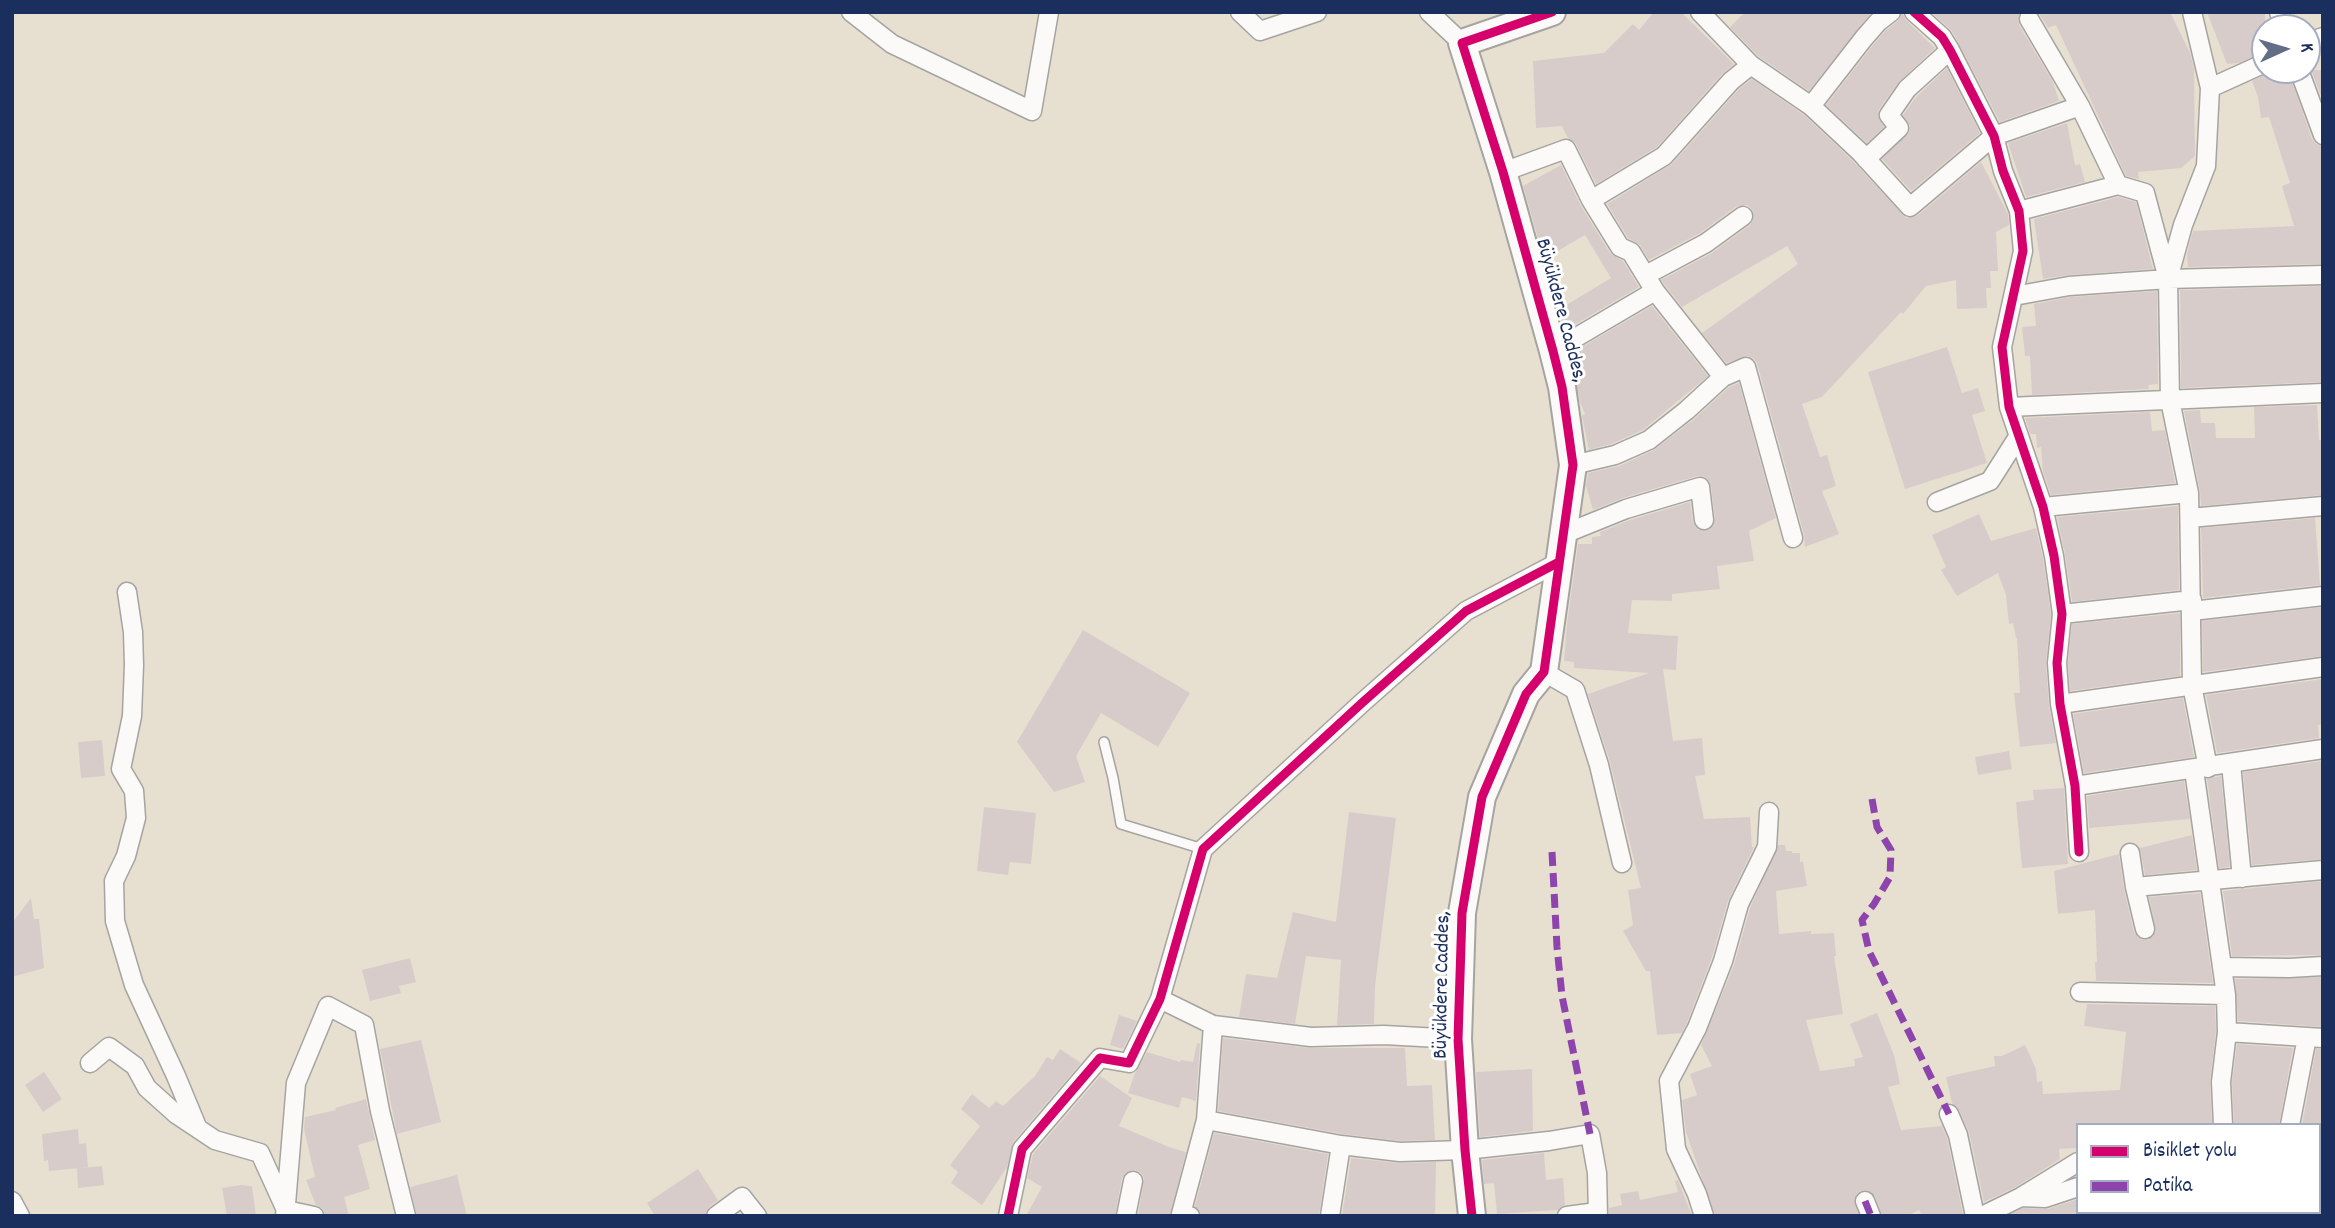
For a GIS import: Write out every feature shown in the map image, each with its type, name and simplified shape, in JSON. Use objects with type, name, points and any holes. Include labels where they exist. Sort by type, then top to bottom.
[{"type":"street","points":[[851,12],[892,44],[1032,111],[1049,12]]},
{"type":"street","points":[[1240,12],[1260,31],[1313,13]]},
{"type":"street","points":[[1429,12],[1462,43],[1552,12]]},
{"type":"street","points":[[1811,106],[1853,51],[1878,22],[1891,12]]},
{"type":"street","points":[[1914,12],[1942,37],[1950,50],[1994,136],[2018,211],[2023,251],[2002,347],[2009,407],[2043,507],[2054,556],[2062,614],[2057,663],[2060,704],[2076,786],[2079,852]]},
{"type":"street","points":[[2168,279],[2183,225],[2206,166],[2210,88],[2192,12]]},
{"type":"street","points":[[1710,15],[1751,65],[1811,106],[1866,159],[1910,207],[1994,136],[2080,106]]},
{"type":"street","points":[[2029,19],[2080,106],[2118,185]]},
{"type":"street","name":"Büyükdere Caddes,","points":[[1462,43],[1503,172],[1553,351],[1562,387],[1573,465],[1544,672],[1526,695],[1482,797],[1462,913],[1458,1039],[1472,1216]]},
{"type":"street","points":[[1866,159],[1899,128],[1889,115],[1907,89],[1950,50]]},
{"type":"street","points":[[1591,200],[1664,156],[1731,81],[1751,65]]},
{"type":"street","points":[[2210,88],[2251,69]]},
{"type":"street","points":[[2305,84],[2323,135]]},
{"type":"street","points":[[1503,172],[1566,149],[1591,200],[1620,247],[1631,252],[1651,283],[1723,377]]},
{"type":"street","points":[[2018,211],[2118,185],[2145,193],[2168,279],[2170,400],[2189,493],[2192,685],[2209,880],[2226,995],[2227,1032],[2221,1082],[2223,1123]]},
{"type":"street","points":[[1553,351],[1743,216]]},
{"type":"street","points":[[2014,296],[2069,286],[2168,279],[2323,275]]},
{"type":"street","points":[[1573,465],[1615,455],[1648,440],[1687,410],[1723,377],[1746,368],[1793,538]]},
{"type":"street","points":[[2009,407],[2323,393]]},
{"type":"street","points":[[1937,502],[1990,481],[2018,437]]},
{"type":"street","points":[[1564,534],[1626,509],[1700,487],[1704,520]]},
{"type":"street","points":[[2043,507],[2189,493]]},
{"type":"street","points":[[2190,518],[2323,506]]},
{"type":"street","points":[[1008,1216],[1022,1149],[1100,1058],[1129,1063],[1160,999],[1203,849],[1466,611],[1559,562]]},
{"type":"street","points":[[127,592],[133,632],[134,665],[132,716],[121,769],[134,791],[136,818],[126,856],[114,881],[115,921],[134,985],[198,1129]]},
{"type":"street","points":[[2062,614],[2323,596]]},
{"type":"street","points":[[2060,704],[2323,667]]},
{"type":"street","points":[[1544,672],[1575,690],[1599,765],[1622,863]]},
{"type":"street","points":[[2076,786],[2323,749]]},
{"type":"street","points":[[2231,764],[2242,878]]},
{"type":"street","points":[[1704,1216],[1676,1149],[1669,1082],[1697,1028],[1723,961],[1739,905],[1768,847],[1769,812]]},
{"type":"street","points":[[2130,853],[2145,929]]},
{"type":"street","points":[[2135,887],[2323,870]]},
{"type":"street","points":[[2223,967],[2323,966]]},
{"type":"street","points":[[2080,992],[2226,995]]},
{"type":"street","points":[[1160,999],[1213,1025],[1311,1037],[1384,1035],[1458,1039]]},
{"type":"street","points":[[285,1213],[296,1083],[328,1006],[364,1025],[380,1111],[406,1216]]},
{"type":"street","points":[[1191,1216],[1181,1214],[1206,1119],[1213,1025]]},
{"type":"street","points":[[2227,1032],[2315,1037],[2291,1123]]},
{"type":"street","points":[[90,1063],[109,1047],[135,1066],[147,1088],[176,1114],[215,1140],[260,1153],[285,1213]]},
{"type":"street","points":[[1949,1114],[1958,1135],[1975,1216]]},
{"type":"street","points":[[1206,1119],[1341,1145],[1400,1152],[1465,1150],[1590,1134],[1597,1173],[1598,1214],[1567,1216]]},
{"type":"street","points":[[1330,1216],[1341,1145]]},
{"type":"street","points":[[1982,1216],[2021,1197],[2076,1163]]},
{"type":"street","points":[[1126,1216],[1133,1181]]},
{"type":"street","points":[[2021,1197],[2045,1198],[2076,1188]]},
{"type":"street","points":[[716,1216],[742,1197],[757,1216]]},
{"type":"street","points":[[12,1201],[20,1216]]},
{"type":"street","points":[[285,1213],[314,1216]]},
{"type":"lane","points":[[1104,742],[1121,824],[1203,849]]},
{"type":"building","points":[[1654,12],[1681,12],[1734,64],[1657,147],[1596,184],[1576,144],[1568,138],[1562,126],[1536,128],[1533,61],[1604,53],[1633,24],[1639,30]]},
{"type":"building","points":[[1745,12],[1872,12],[1809,91],[1758,56],[1730,27]]},
{"type":"building","points":[[1902,12],[1906,20],[1935,48],[1898,83],[1879,109],[1878,116],[1884,127],[1867,143],[1826,105],[1873,45],[1898,21]]},
{"type":"building","points":[[1931,12],[2020,12],[2019,25],[2053,82],[2059,101],[2000,122],[1952,31]]},
{"type":"building","points":[[2038,12],[2170,12],[2190,53],[2194,69],[2195,156],[2181,168],[2138,172],[2139,179],[2126,176],[2056,25],[2048,28]]},
{"type":"building","points":[[2207,12],[2265,12],[2251,14],[2251,58],[2227,64]]},
{"type":"building","points":[[1947,68],[1980,133],[1911,191],[1882,159],[1909,132],[1910,126],[1903,115],[1916,97]]},
{"type":"building","points":[[2321,70],[2323,70],[2323,101],[2316,84],[2321,84]]},
{"type":"building","points":[[1752,79],[1804,115],[1852,160],[1906,218],[1917,216],[1981,162],[2008,214],[2009,225],[1996,232],[1998,271],[1990,271],[1991,288],[1986,288],[1987,308],[1957,309],[1956,280],[1926,286],[1903,314],[1901,312],[1822,397],[1802,404],[1820,457],[1827,455],[1836,486],[1822,491],[1839,534],[1805,547],[1757,363],[1747,356],[1726,363],[1702,333],[1798,264],[1787,246],[1682,307],[1661,280],[1712,253],[1750,225],[1754,215],[1752,209],[1747,205],[1737,206],[1700,233],[1649,260],[1640,245],[1628,238],[1607,204],[1672,164],[1739,89]]},
{"type":"building","points":[[2253,84],[2293,84],[2312,139],[2323,146],[2323,264],[2188,267],[2187,254],[2193,231],[2294,226],[2282,186],[2290,183],[2269,117],[2261,118]]},
{"type":"building","points":[[2067,123],[2075,165],[2080,164],[2085,182],[2026,197],[2008,143]]},
{"type":"building","points":[[1561,165],[1581,206],[1610,253],[1623,261],[1639,287],[1564,331],[1558,310],[1611,278],[1585,235],[1544,259],[1523,186]]},
{"type":"building","points":[[2118,197],[2136,202],[2153,269],[2043,279],[2034,219]]},
{"type":"building","points":[[2323,286],[2323,382],[2181,388],[2180,290]]},
{"type":"building","points":[[2157,291],[2158,384],[2148,385],[2149,389],[2032,395],[2030,356],[2025,356],[2022,327],[2036,326],[2034,304],[2070,297]]},
{"type":"building","points":[[1652,306],[1708,376],[1643,430],[1589,450],[1582,416],[1585,414],[1570,354]]},
{"type":"building","points":[[1947,347],[1962,393],[1978,388],[1985,411],[1972,415],[1987,463],[1905,489],[1868,372]]},
{"type":"building","points":[[1739,383],[1776,518],[1749,531],[1754,561],[1717,566],[1720,589],[1672,594],[1672,601],[1632,600],[1628,633],[1678,636],[1676,670],[1663,669],[1673,741],[1702,738],[1705,775],[1695,776],[1704,819],[1750,817],[1754,847],[1728,901],[1712,957],[1682,1033],[1657,1035],[1650,971],[1646,971],[1623,931],[1633,925],[1628,890],[1641,888],[1610,762],[1588,694],[1649,673],[1574,668],[1574,662],[1564,661],[1567,624],[1578,544],[1592,544],[1592,537],[1601,536],[1600,532],[1690,502],[1693,522],[1699,530],[1710,529],[1715,519],[1711,486],[1704,476],[1623,498],[1593,510],[1586,486],[1588,473],[1619,466],[1654,450],[1729,387]]},
{"type":"building","points":[[2317,405],[2319,440],[2323,440],[2323,495],[2201,506],[2184,411],[2200,410],[2201,423],[2215,423],[2216,438],[2255,438],[2254,407]]},
{"type":"building","points":[[2150,412],[2152,431],[2165,430],[2175,483],[2051,495],[2043,472],[2041,447],[2037,448],[2036,434],[2030,434],[2025,418]]},
{"type":"building","points":[[2178,506],[2179,590],[2072,602],[2057,517]]},
{"type":"building","points":[[1979,514],[1991,541],[2036,528],[2051,614],[2046,664],[2049,706],[2056,743],[2020,747],[2014,693],[2020,693],[2017,638],[2013,623],[2009,624],[2006,595],[1998,573],[1957,596],[1941,570],[1946,567],[1932,535]]},
{"type":"building","points":[[2315,518],[2320,585],[2203,598],[2201,528]]},
{"type":"building","points":[[2323,607],[2323,656],[2203,672],[2202,621]]},
{"type":"building","points":[[2180,613],[2180,676],[2070,691],[2068,663],[2072,624]]},
{"type":"building","points":[[1083,630],[1190,693],[1158,747],[1101,713],[1076,756],[1085,782],[1054,792],[1017,742]]},
{"type":"building","points":[[2323,679],[2323,724],[2318,725],[2319,738],[2217,753],[2206,695]]},
{"type":"building","points":[[2183,698],[2194,757],[2084,773],[2073,714]]},
{"type":"building","points":[[102,740],[105,776],[81,778],[78,742]]},
{"type":"building","points":[[2009,751],[2012,769],[1978,775],[1975,757]]},
{"type":"building","points":[[2322,761],[2323,859],[2252,865],[2243,772]]},
{"type":"building","points":[[2221,776],[2230,867],[2219,868],[2207,779]]},
{"type":"building","points":[[2184,781],[2190,819],[2089,828],[2087,796]]},
{"type":"building","points":[[2064,788],[2068,864],[2022,868],[2016,802],[2034,800],[2033,790]]},
{"type":"building","points":[[984,807],[1036,813],[1031,864],[1010,862],[1008,875],[977,871]]},
{"type":"building","points":[[1349,812],[1396,818],[1375,986],[1374,1024],[1337,1025],[1341,960],[1306,956],[1295,1024],[1239,1017],[1246,974],[1277,978],[1293,912],[1336,922]]},
{"type":"building","points":[[2192,835],[2197,870],[2145,875],[2140,848]]},
{"type":"building","points":[[1778,845],[1785,845],[1786,851],[1800,853],[1807,886],[1776,891],[1779,934],[1811,931],[1811,934],[1834,933],[1834,956],[1843,1014],[1806,1020],[1820,1071],[1855,1066],[1854,1059],[1863,1057],[1850,1024],[1877,1013],[1894,1055],[1900,1084],[1888,1087],[1901,1130],[1942,1126],[1963,1214],[1922,1216],[1919,1210],[1907,1216],[1882,1216],[1875,1196],[1866,1190],[1860,1191],[1854,1199],[1859,1216],[1715,1216],[1686,1132],[1682,1100],[1697,1095],[1690,1074],[1712,1066],[1701,1045],[1734,965],[1750,908]]},
{"type":"building","points":[[2119,854],[2134,932],[2141,940],[2148,940],[2156,932],[2149,897],[2200,893],[2213,983],[2096,981],[2095,910],[2058,914],[2054,871]]},
{"type":"building","points":[[2323,881],[2323,955],[2232,956],[2223,891]]},
{"type":"building","points":[[31,898],[34,919],[39,919],[44,968],[12,977],[12,923]]},
{"type":"building","points":[[410,958],[416,982],[399,986],[401,993],[370,1001],[362,970]]},
{"type":"building","points":[[2323,977],[2323,1027],[2238,1021],[2235,979]]},
{"type":"building","points":[[2087,1004],[2215,1006],[2216,1031],[2210,1082],[2212,1123],[2076,1123],[2076,1148],[2059,1149],[2060,1159],[2016,1187],[1984,1202],[1969,1132],[1959,1110],[1952,1103],[1946,1077],[1995,1066],[1994,1056],[2002,1056],[2025,1045],[2036,1069],[2037,1082],[2042,1081],[2043,1094],[2120,1090],[2126,1032],[2084,1026]]},
{"type":"building","points":[[1119,1015],[1137,1021],[1123,1049],[1110,1045]]},
{"type":"building","points":[[1223,1038],[1310,1048],[1405,1048],[1407,1086],[1432,1085],[1435,1140],[1400,1141],[1343,1134],[1218,1111]]},
{"type":"building","points":[[421,1040],[441,1122],[397,1134],[380,1049]]},
{"type":"building","points":[[1197,1043],[1200,1044],[1196,1101],[1182,1097],[1179,1108],[1128,1093],[1147,1052],[1180,1062],[1193,1062]]},
{"type":"building","points":[[2237,1044],[2293,1048],[2279,1123],[2234,1123],[2232,1082]]},
{"type":"building","points":[[1060,1049],[1081,1063],[1013,1142],[1007,1167],[982,1205],[951,1183],[958,1172],[950,1165],[980,1126],[961,1109],[972,1094],[989,1108],[996,1101],[1003,1106],[1035,1076],[1047,1057],[1053,1060]]},
{"type":"building","points":[[2316,1049],[2323,1049],[2323,1125],[2302,1123]]},
{"type":"building","points":[[1532,1069],[1533,1131],[1480,1137],[1476,1072]]},
{"type":"building","points":[[44,1072],[62,1099],[43,1112],[25,1085]]},
{"type":"building","points":[[1100,1076],[1132,1098],[1119,1126],[1186,1152],[1170,1216],[1138,1216],[1144,1178],[1135,1170],[1129,1171],[1122,1178],[1115,1216],[1026,1216],[1042,1187],[1027,1178],[1033,1154]]},
{"type":"building","points":[[366,1099],[375,1140],[358,1145],[370,1189],[344,1197],[349,1216],[325,1216],[322,1208],[316,1205],[306,1180],[315,1177],[304,1129],[305,1117]]},
{"type":"building","points":[[78,1129],[79,1144],[86,1143],[88,1167],[81,1168],[102,1166],[104,1185],[78,1188],[77,1168],[49,1171],[48,1160],[44,1161],[42,1134]]},
{"type":"building","points":[[1214,1133],[1328,1154],[1319,1216],[1201,1216],[1195,1206]]},
{"type":"building","points":[[1544,1153],[1546,1180],[1563,1178],[1565,1205],[1558,1210],[1497,1214],[1494,1183],[1484,1184],[1482,1160]]},
{"type":"building","points":[[1351,1158],[1399,1163],[1436,1162],[1435,1216],[1342,1216]]},
{"type":"building","points":[[698,1169],[718,1200],[709,1207],[705,1216],[655,1216],[647,1203]]},
{"type":"building","points":[[457,1175],[467,1216],[417,1216],[410,1187]]},
{"type":"building","points":[[1678,1180],[1692,1216],[1609,1216],[1609,1208],[1622,1205],[1620,1194],[1638,1191],[1640,1200],[1678,1192],[1675,1181]]},
{"type":"building","points":[[252,1186],[256,1216],[227,1216],[222,1188]]},
{"type":"building","points":[[2076,1200],[2078,1216],[2008,1216],[2023,1208],[2048,1209]]},
{"type":"marked path","points":[[1872,799],[1877,827],[1891,850],[1890,877],[1862,920],[1869,951],[1949,1114]]},
{"type":"marked path","points":[[1552,852],[1562,996],[1590,1134]]},
{"type":"marked path","points":[[1865,1201],[1871,1216]]},
{"type":"cycle path","points":[[1472,1216],[1458,1039],[1462,913],[1482,797],[1526,694],[1544,672],[1573,465],[1562,387],[1553,351],[1503,172],[1462,43],[1552,12]]},
{"type":"cycle path","points":[[1914,12],[1942,37],[1950,50],[1994,136],[2003,171],[2019,211],[2023,251],[2002,347],[2009,407],[2043,507],[2054,556],[2062,614],[2057,663],[2060,704],[2075,786],[2079,852]]},
{"type":"cycle path","points":[[1008,1216],[1022,1149],[1100,1058],[1129,1063],[1160,999],[1203,849],[1466,611],[1559,562]]}]
